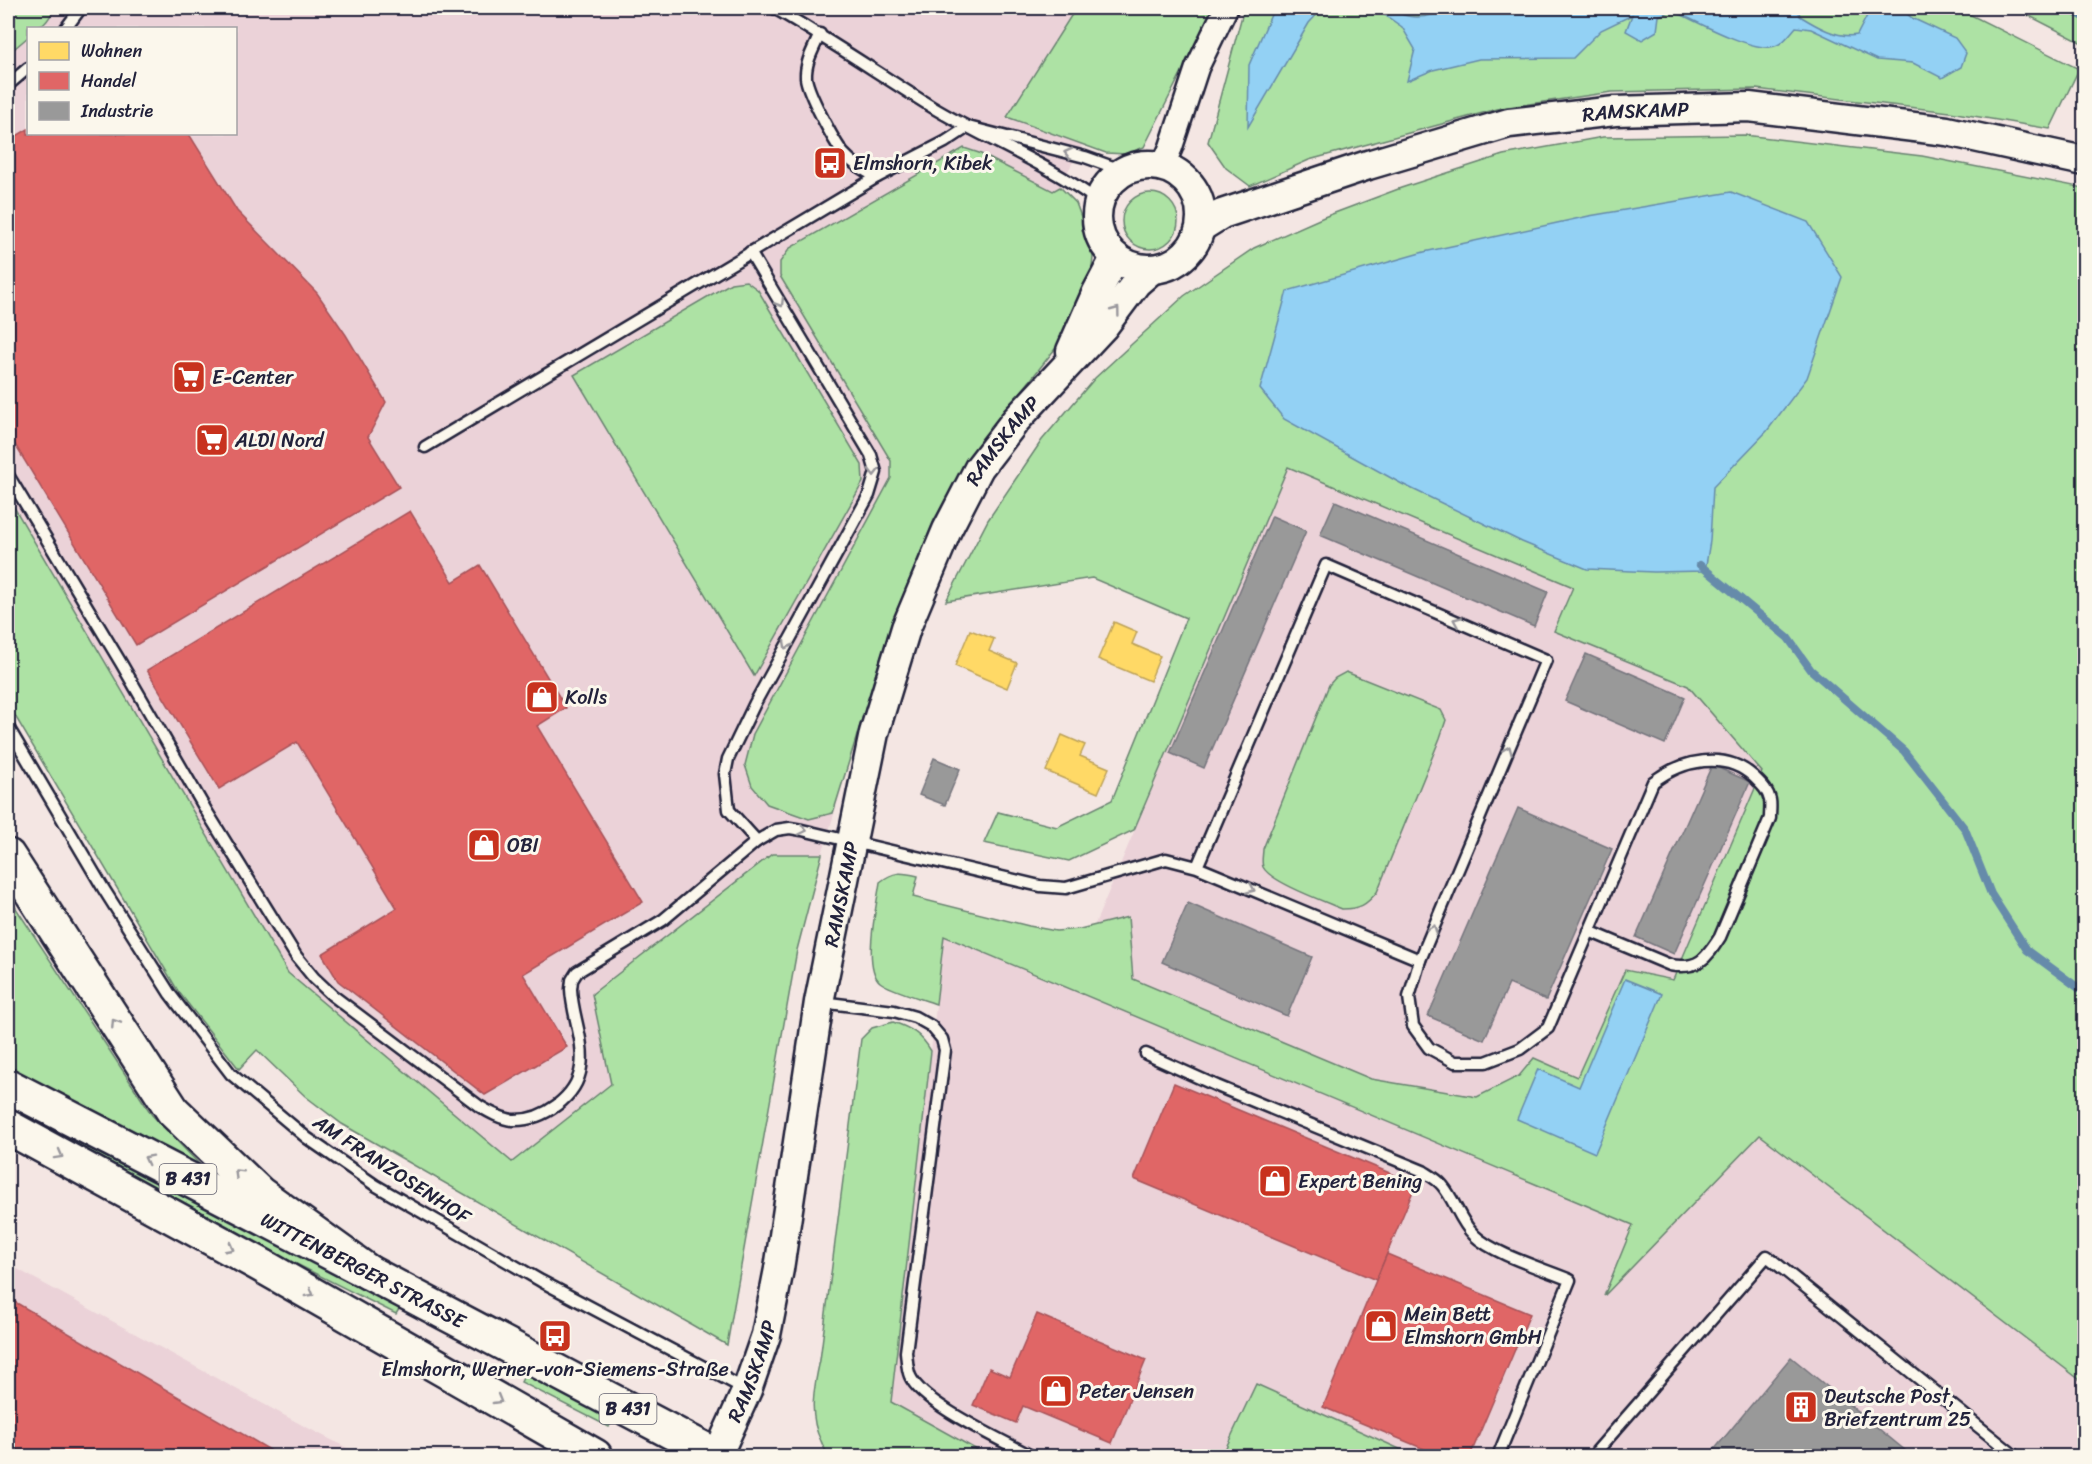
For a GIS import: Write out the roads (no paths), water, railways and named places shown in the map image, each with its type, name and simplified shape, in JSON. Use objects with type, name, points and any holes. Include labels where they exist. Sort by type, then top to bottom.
[{"type":"main road","points":[[10,868],[173,1111],[260,1194],[368,1272]]},
{"type":"main road","name":"WITTENBERGER STRASSE","points":[[8,1086],[717,1456]]},
{"type":"main road","name":"B 431","points":[[8,1127],[259,1264],[595,1456]]},
{"type":"street","points":[[1163,166],[1197,68],[1226,8]]},
{"type":"street","name":"RAMSKAMP","points":[[717,1456],[747,1390],[766,1335],[779,1269],[819,1002],[873,733],[906,628],[947,530],[979,468],[1016,420],[1103,327],[1136,283],[1151,270],[1168,266],[1183,257],[1194,244],[1201,227],[1222,214],[1368,165],[1509,123],[1615,111],[1749,107],[1947,131],[2084,160]]},
{"type":"street","points":[[1151,270],[1132,267],[1115,258],[1102,242],[1096,222],[1098,201],[1108,183],[1124,171],[1143,165],[1163,166],[1181,175],[1194,190],[1201,208],[1201,227]]},
{"type":"street","name":"RAMSKAMP","points":[[1062,370],[1115,258]]},
{"type":"lane","points":[[67,27],[81,8]]},
{"type":"lane","points":[[774,8],[820,34],[932,107],[1071,181],[1098,201]]},
{"type":"lane","points":[[820,34],[809,58],[807,69],[806,78],[810,91],[843,152],[866,172],[877,177]]},
{"type":"lane","points":[[8,85],[27,69]]},
{"type":"lane","points":[[425,447],[877,177],[945,142],[968,127],[1085,157],[1124,171]]},
{"type":"lane","points":[[750,252],[871,455],[876,472],[868,495],[755,703],[728,759],[725,774],[729,810],[757,841]]},
{"type":"lane","points":[[8,475],[213,822],[296,956],[332,995],[479,1106],[512,1120],[556,1107],[572,1088],[581,1070],[582,1059],[572,1000],[572,980],[577,972],[663,920],[757,841],[776,830],[790,828],[1041,886],[1066,888],[1166,860],[1197,867],[1420,960]]},
{"type":"lane","points":[[1197,867],[1326,565],[1546,660],[1420,960],[1409,997],[1413,1026],[1429,1048],[1455,1062],[1486,1062],[1520,1049],[1548,1028],[1589,931],[1653,782],[1668,771],[1700,760],[1725,761],[1748,771],[1764,786],[1770,799],[1770,818],[1720,938],[1709,955],[1696,965],[1684,967],[1670,965],[1589,931]]},
{"type":"lane","name":"AM FRANZOSENHOF","points":[[8,727],[103,888],[170,994],[231,1074],[307,1138],[375,1185],[541,1281],[747,1390]]},
{"type":"lane","points":[[819,1002],[859,1005],[905,1014],[931,1026],[942,1038],[945,1050],[906,1352],[910,1374],[922,1392],[936,1404],[1031,1456]]},
{"type":"lane","points":[[1146,1054],[1217,1086],[1423,1171],[1440,1183],[1450,1197],[1462,1222],[1476,1237],[1497,1250],[1570,1280],[1498,1456]]},
{"type":"lane","points":[[1595,1456],[1767,1256],[2016,1456]]},
{"type":"water","points":[[1274,8],[1323,8],[1309,23],[1248,127],[1249,65]]},
{"type":"water","points":[[1375,8],[1422,17],[1451,8],[1798,8],[1800,16],[1813,24],[1827,31],[1850,36],[1857,35],[1871,8],[1900,8],[1912,18],[1955,38],[1966,53],[1961,67],[1942,78],[1913,63],[1877,60],[1811,29],[1796,27],[1778,45],[1761,47],[1721,33],[1672,10],[1659,16],[1657,31],[1642,40],[1626,31],[1632,15],[1601,30],[1573,58],[1479,59],[1433,70],[1407,81],[1415,49],[1402,27]]},
{"type":"water","points":[[1731,192],[1808,222],[1842,277],[1807,378],[1767,431],[1713,487],[1710,541],[1705,571],[1654,572],[1587,569],[1522,542],[1402,484],[1284,419],[1260,389],[1287,291],[1424,252],[1589,216]]},
{"type":"water","points":[[1625,979],[1662,994],[1595,1153],[1517,1119],[1538,1069],[1579,1087]]},
{"type":"waterway","points":[[2066,8],[2084,17]]},
{"type":"waterway","points":[[1700,565],[1788,638],[1811,670],[1904,751],[1965,829],[1991,894],[2027,950],[2084,992]]},
{"type":"place","name":"Elmshorn, Kibek","points":[[830,163]]},
{"type":"place","name":"E-Center","points":[[189,377]]},
{"type":"place","name":"ALDI Nord","points":[[212,440]]},
{"type":"place","name":"Kolls","points":[[542,697]]},
{"type":"place","name":"OBI","points":[[484,845]]},
{"type":"place","name":"Expert Bening","points":[[1275,1181]]},
{"type":"place","name":"Mein Bett Elmshorn GmbH","points":[[1381,1326]]},
{"type":"place","name":"Elmshorn, Werner-von-Siemens-Straße","points":[[555,1336]]},
{"type":"place","name":"Peter Jensen","points":[[1056,1391]]},
{"type":"place","name":"Deutsche Post, Briefzentrum 25","points":[[1801,1407]]}]
